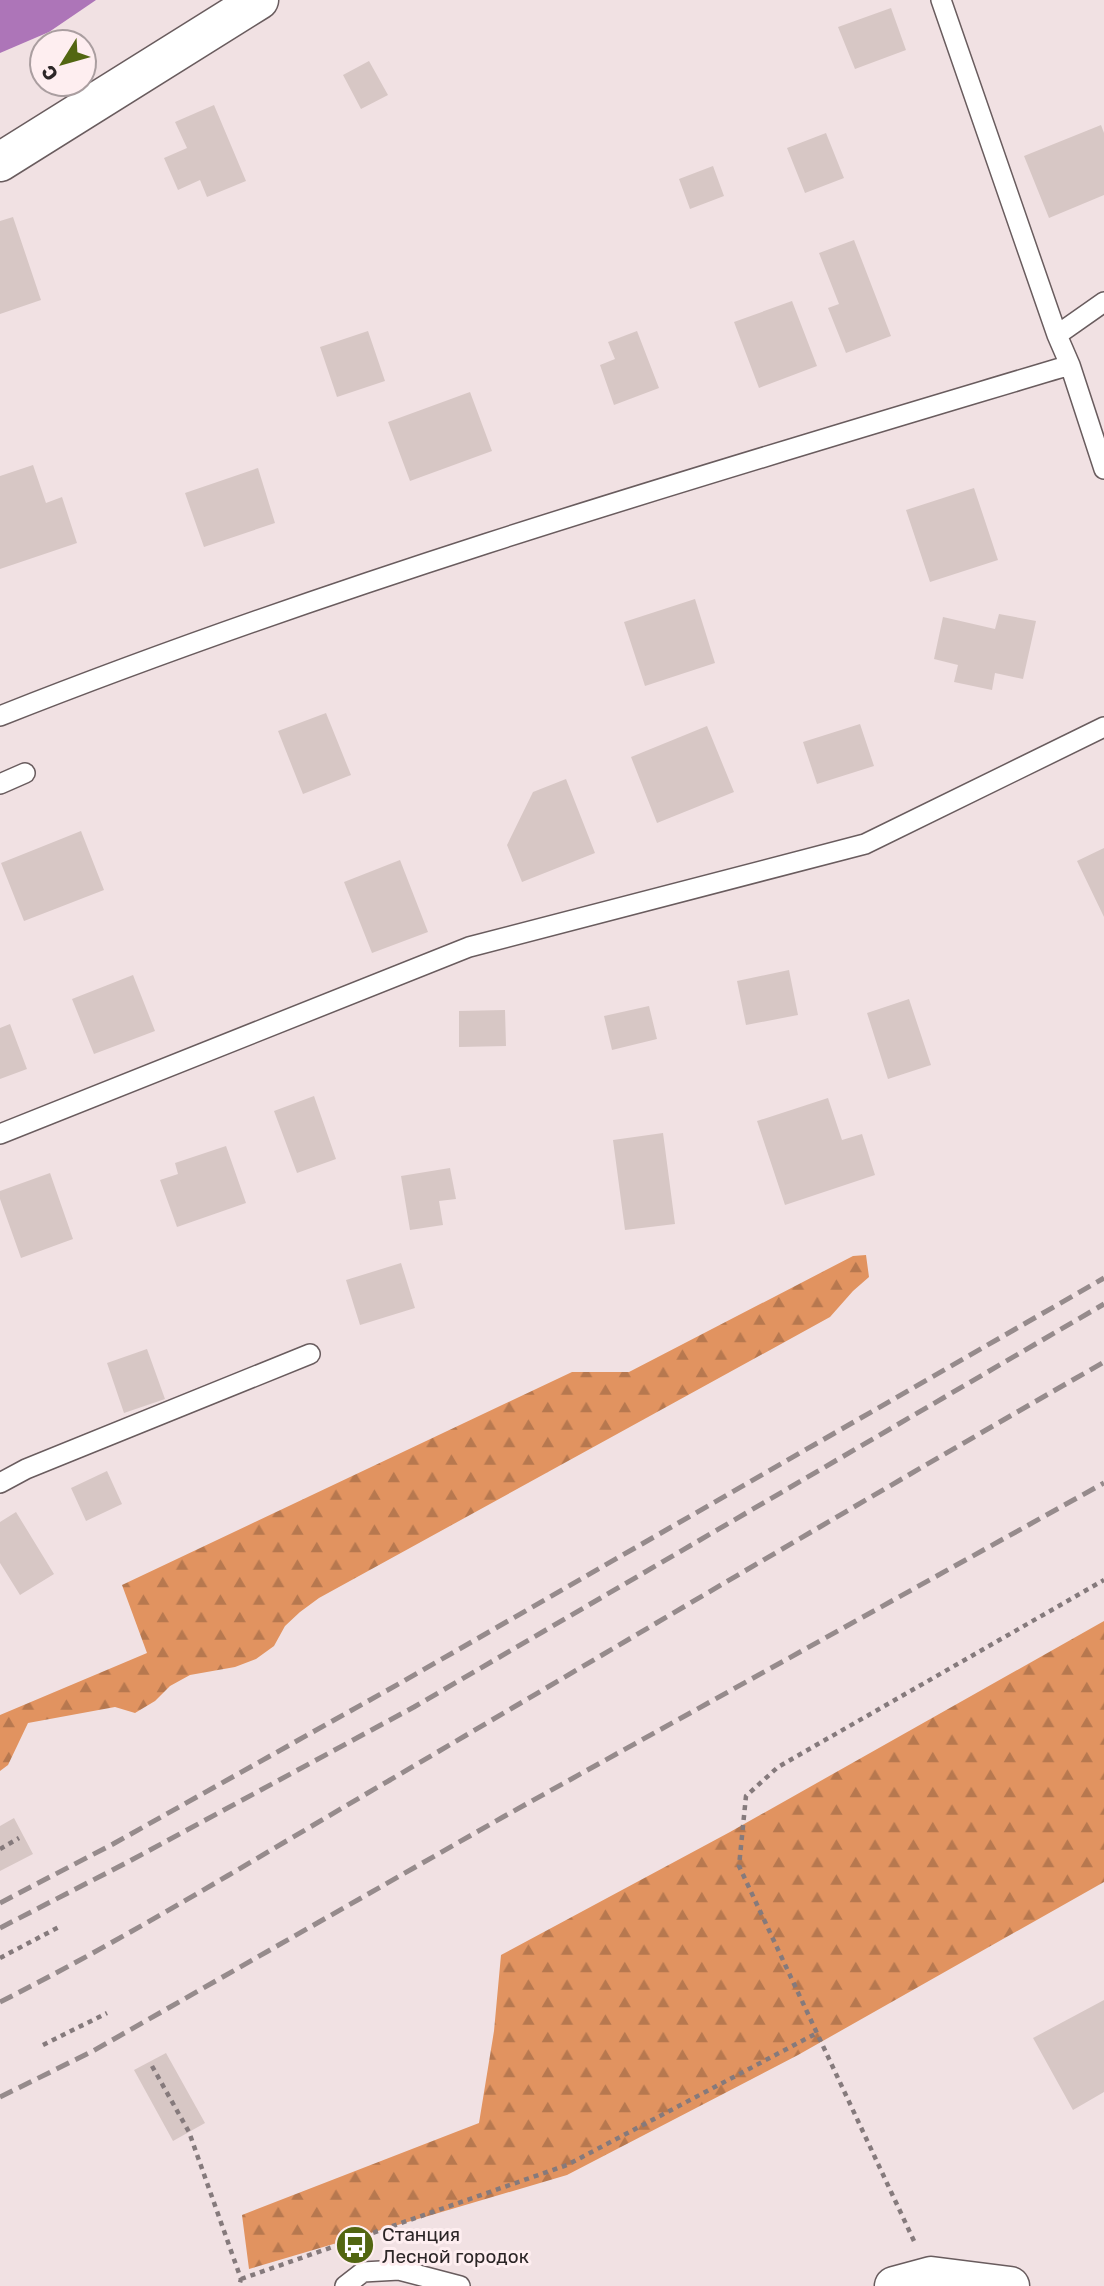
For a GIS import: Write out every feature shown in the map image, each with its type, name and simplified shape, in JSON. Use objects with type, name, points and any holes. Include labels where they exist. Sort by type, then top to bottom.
[{"type":"street","points":[[0,162],[259,0]]},
{"type":"street","points":[[894,2286],[931,2276],[1010,2286]]},
{"type":"lane","points":[[942,0],[1104,469]]},
{"type":"lane","points":[[1057,335],[1104,302]]},
{"type":"lane","points":[[0,716],[136,662],[560,519],[1070,365]]},
{"type":"lane","points":[[0,1134],[469,947],[865,844],[1104,727]]},
{"type":"lane","points":[[0,784],[25,773]]},
{"type":"lane","points":[[0,1483],[26,1469],[310,1354]]},
{"type":"lane","points":[[345,2286],[363,2272],[399,2270],[460,2286]]},
{"type":"path","points":[[931,2276],[739,1866],[746,1796],[778,1767],[1104,1580]]},
{"type":"path","points":[[0,1849],[19,1838]]},
{"type":"path","points":[[0,1958],[59,1927]]},
{"type":"path","points":[[43,2045],[107,2012]]},
{"type":"path","points":[[241,2279],[567,2165],[817,2033]]},
{"type":"path","points":[[152,2066],[189,2132],[241,2279],[239,2286]]},
{"type":"green space","points":[[866,1255],[869,1277],[830,1317],[319,1598],[285,1626],[274,1646],[256,1659],[235,1667],[190,1675],[170,1686],[155,1701],[135,1713],[115,1707],[28,1723],[8,1765],[0,1771],[0,1715],[147,1653],[122,1585],[572,1372],[629,1372],[853,1256]]},
{"type":"green space","points":[[1104,1621],[1104,1882],[798,2055],[567,2175],[249,2269],[242,2215],[479,2123],[494,2031],[501,1955],[730,1832]]},
{"type":"shaded area","points":[[0,0],[96,0],[55,28],[28,28],[28,41],[0,53]]},
{"type":"building","points":[[891,8],[906,50],[855,69],[838,27]]},
{"type":"building","points":[[369,61],[388,95],[361,109],[343,75]]},
{"type":"building","points":[[214,105],[246,181],[207,197],[200,180],[178,190],[164,158],[187,148],[175,122]]},
{"type":"building","points":[[1101,125],[1104,133],[1104,195],[1049,218],[1024,156]]},
{"type":"building","points":[[826,133],[844,178],[805,193],[787,148]]},
{"type":"building","points":[[713,166],[724,196],[690,209],[679,179]]},
{"type":"building","points":[[13,217],[41,300],[0,314],[0,221]]},
{"type":"building","points":[[854,240],[891,336],[846,353],[828,308],[839,304],[819,253]]},
{"type":"building","points":[[792,301],[817,366],[759,388],[734,322]]},
{"type":"building","points":[[368,331],[385,381],[337,397],[320,347]]},
{"type":"building","points":[[637,331],[659,388],[614,405],[600,365],[615,359],[608,342]]},
{"type":"building","points":[[470,392],[492,451],[410,481],[388,422]]},
{"type":"building","points":[[33,465],[46,503],[62,497],[77,543],[0,569],[0,476]]},
{"type":"building","points":[[258,468],[275,523],[204,547],[185,493]]},
{"type":"building","points":[[974,488],[998,560],[930,582],[906,510]]},
{"type":"building","points":[[695,599],[715,663],[645,686],[624,622]]},
{"type":"building","points":[[999,614],[1036,621],[1023,679],[995,673],[992,690],[954,682],[958,665],[934,659],[943,617],[995,629]]},
{"type":"building","points":[[326,713],[351,775],[303,794],[278,731]]},
{"type":"building","points":[[860,724],[874,766],[817,784],[803,742]]},
{"type":"building","points":[[707,726],[734,792],[657,823],[631,757]]},
{"type":"building","points":[[566,779],[595,853],[522,882],[507,845],[533,792]]},
{"type":"building","points":[[81,831],[104,890],[24,921],[1,863]]},
{"type":"building","points":[[1104,848],[1104,917],[1077,861]]},
{"type":"building","points":[[400,860],[428,932],[372,953],[344,882]]},
{"type":"building","points":[[789,970],[798,1015],[746,1025],[737,981]]},
{"type":"building","points":[[133,975],[155,1031],[94,1054],[72,999]]},
{"type":"building","points":[[909,999],[931,1065],[888,1079],[867,1013]]},
{"type":"building","points":[[649,1006],[657,1039],[612,1050],[604,1016]]},
{"type":"building","points":[[505,1010],[506,1046],[459,1047],[459,1011]]},
{"type":"building","points":[[10,1024],[27,1069],[0,1079],[0,1028]]},
{"type":"building","points":[[314,1096],[336,1159],[297,1173],[274,1111]]},
{"type":"building","points":[[828,1098],[842,1140],[862,1134],[875,1175],[785,1205],[757,1121]]},
{"type":"building","points":[[663,1133],[675,1224],[625,1230],[613,1140]]},
{"type":"building","points":[[226,1146],[246,1203],[177,1227],[160,1180],[178,1174],[175,1163]]},
{"type":"building","points":[[450,1168],[456,1199],[439,1201],[443,1225],[410,1230],[401,1176]]},
{"type":"building","points":[[50,1173],[73,1239],[21,1258],[0,1199],[0,1191]]},
{"type":"building","points":[[401,1263],[415,1308],[360,1325],[346,1280]]},
{"type":"building","points":[[147,1349],[165,1399],[124,1413],[107,1363]]},
{"type":"building","points":[[107,1471],[122,1504],[86,1521],[71,1488]]},
{"type":"building","points":[[16,1512],[54,1574],[20,1595],[0,1563],[0,1522]]},
{"type":"building","points":[[14,1818],[33,1854],[0,1871],[0,1826]]},
{"type":"building","points":[[1104,2000],[1104,2092],[1073,2110],[1033,2038]]},
{"type":"building","points":[[166,2053],[205,2123],[173,2141],[134,2070]]},
{"type":"railway","points":[[0,1903],[113,1844],[402,1682],[1104,1278]]},
{"type":"railway","points":[[0,1928],[414,1707],[1104,1304]]},
{"type":"railway","points":[[0,2002],[99,1950],[196,1894],[1104,1362]]},
{"type":"railway","points":[[0,2097],[93,2051],[503,1817],[1104,1483]]},
{"type":"place","name":"Станция Лесной городок","points":[[355,2245]]}]
